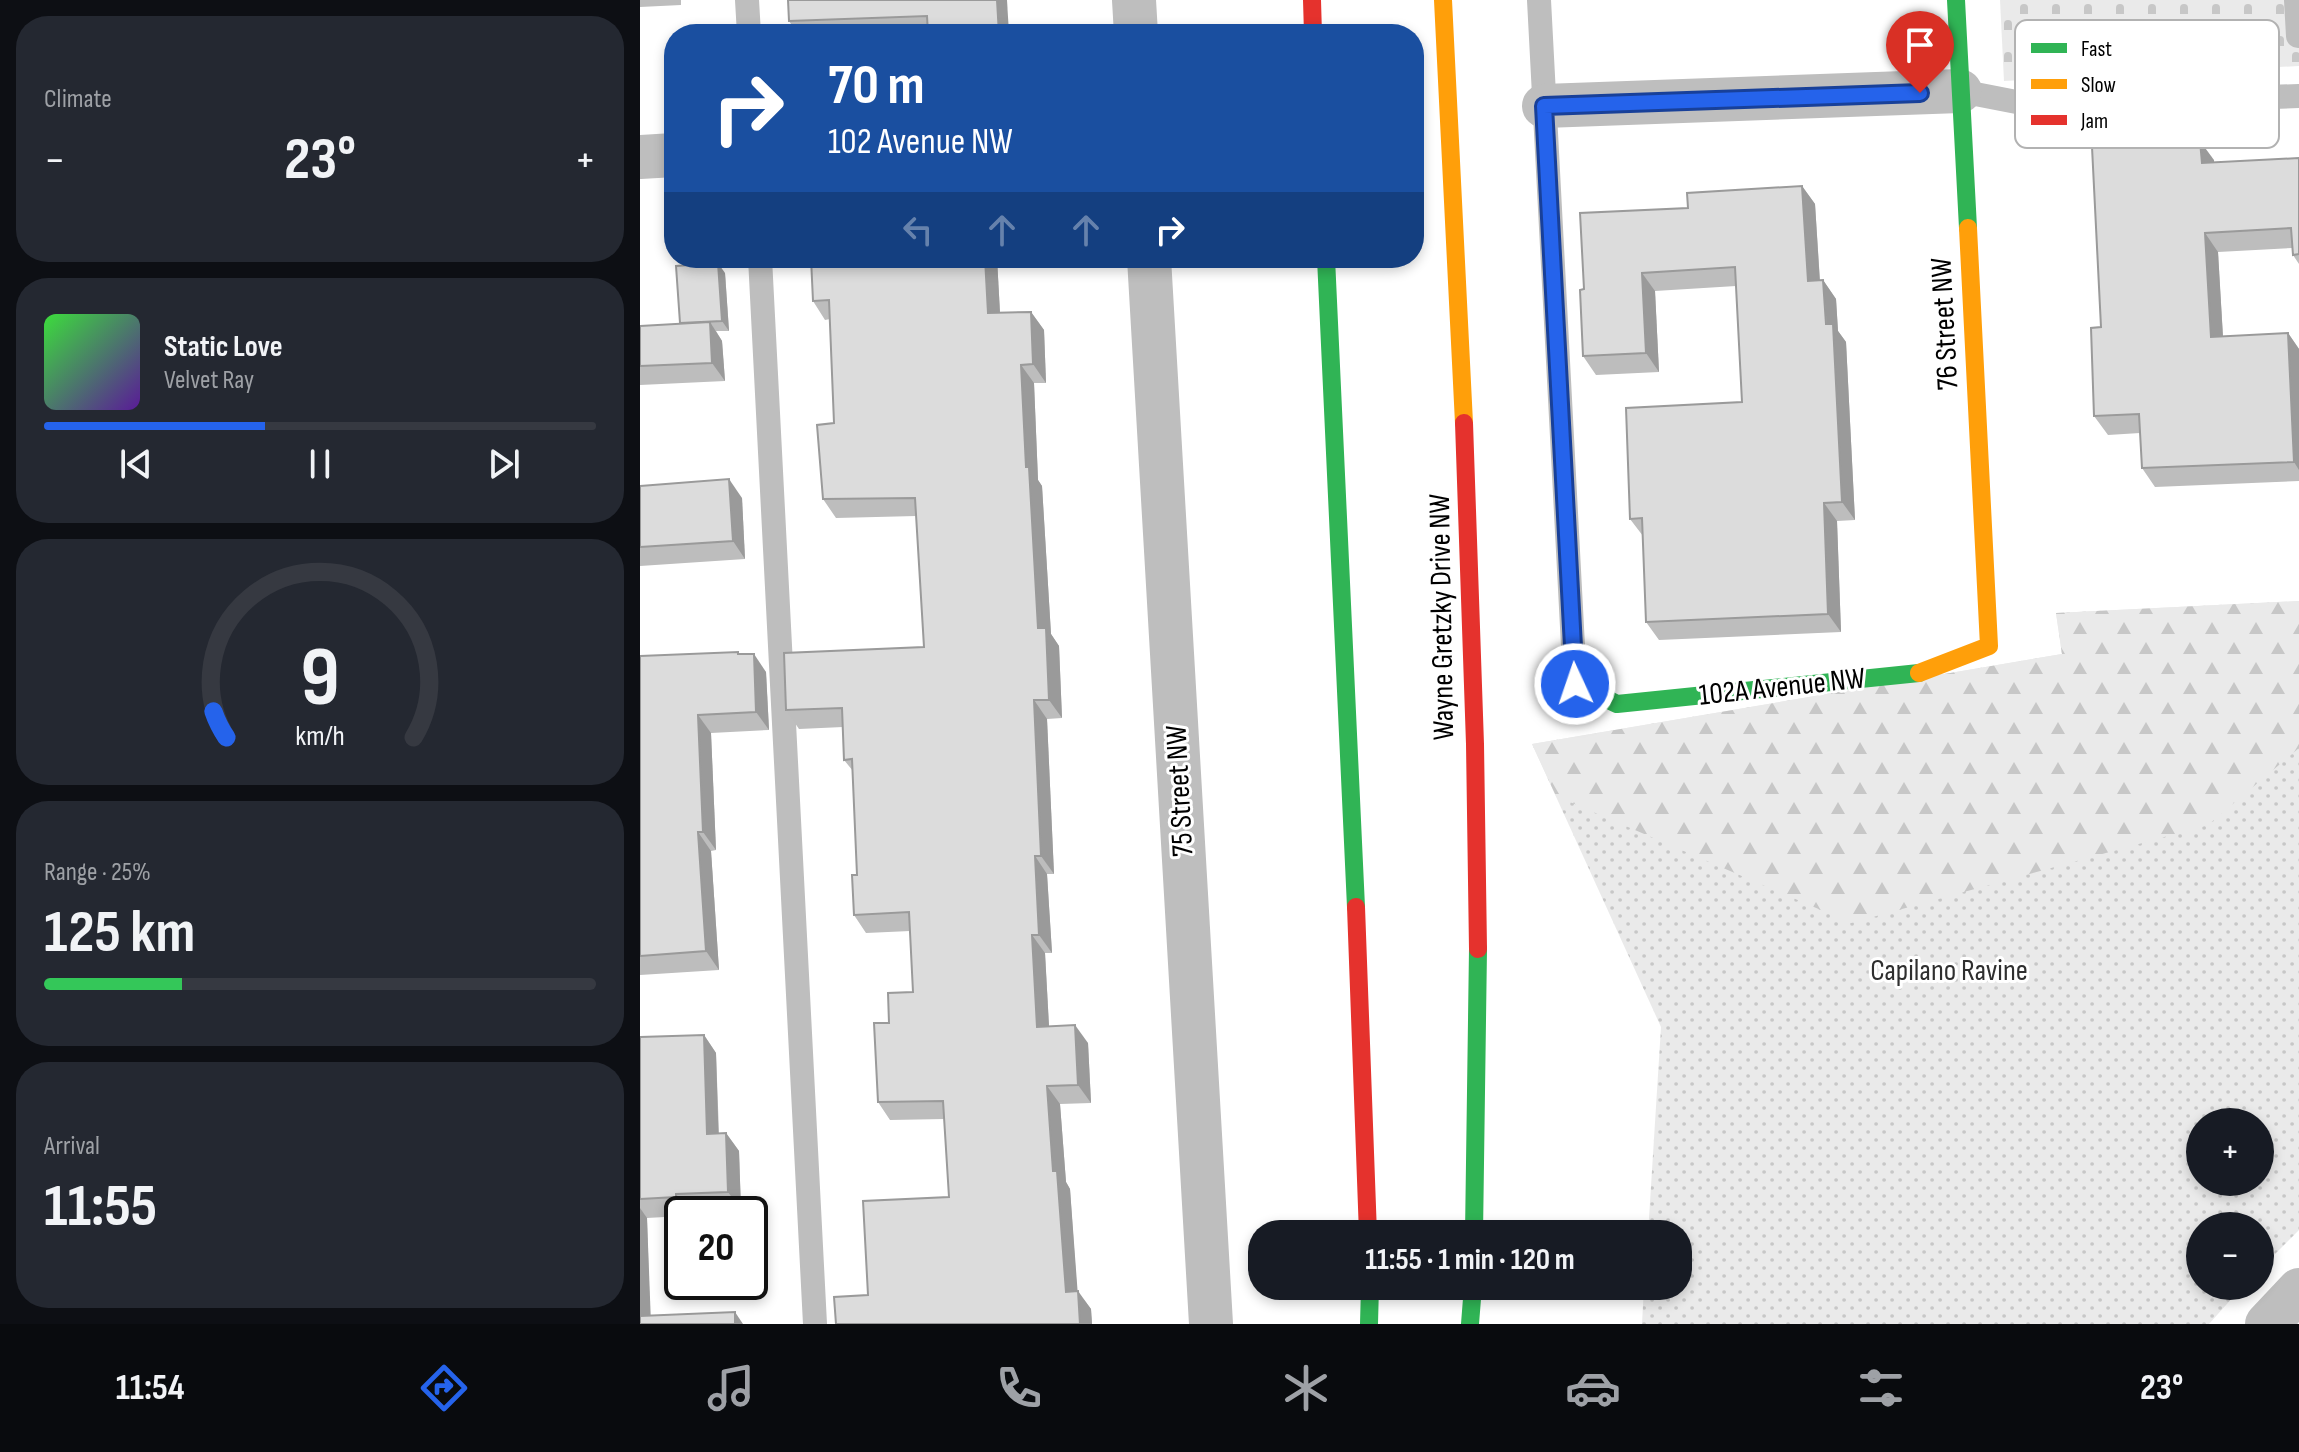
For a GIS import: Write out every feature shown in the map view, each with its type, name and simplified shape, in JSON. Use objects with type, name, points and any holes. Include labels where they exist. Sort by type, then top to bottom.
[{"type":"main road","points":[[1312,0],[1313,24]]},
{"type":"main road","name":"Wayne Gretzky Drive NW","points":[[1443,0],[1460,308],[1470,580],[1478,993],[1474,1220]]},
{"type":"main road","name":"76 Street NW","points":[[1956,0],[1989,646]]},
{"type":"main road","points":[[1326,268],[1368,1220]]},
{"type":"main road","name":"102A Avenue NW","points":[[1575,684],[1617,704],[1917,674],[1989,646]]},
{"type":"main road","points":[[1369,1324],[1370,1300]]},
{"type":"main road","points":[[1470,1324],[1472,1300]]},
{"type":"street","points":[[1134,0],[1135,24]]},
{"type":"street","points":[[1544,106],[1960,91]]},
{"type":"street","points":[[640,157],[664,156]]},
{"type":"street","name":"75 Street NW","points":[[1150,268],[1211,1324]]},
{"type":"street","points":[[2267,1324],[2299,1290]]},
{"type":"lane","points":[[747,0],[748,24]]},
{"type":"lane","points":[[1539,0],[1575,684]]},
{"type":"lane","points":[[2296,0],[2298,36]]},
{"type":"lane","points":[[1960,91],[2015,102]]},
{"type":"lane","points":[[2279,97],[2299,96]]},
{"type":"lane","points":[[761,268],[815,1324]]},
{"type":"green space","points":[[2000,0],[2299,0],[2299,66],[2279,67],[2279,20],[2015,20],[2015,80],[2004,81]]},
{"type":"green space","name":"Capilano Ravine","points":[[2299,601],[2299,1230],[2274,1255],[2274,1212],[2186,1212],[2186,1300],[2230,1300],[2209,1324],[1642,1324],[1643,1300],[1692,1300],[1692,1220],[1649,1220],[1661,1027],[1532,744],[2062,654],[2056,613]]},
{"type":"green space","points":[[2299,601],[2299,748],[2208,825],[1851,923],[1556,796],[1532,744],[2062,654],[2056,613]]},
{"type":"building","points":[[788,0],[997,0],[998,24],[927,24],[927,16],[789,21]]},
{"type":"building","points":[[2092,148],[2201,148],[2202,163],[2299,158],[2299,254],[2293,255],[2291,228],[2205,233],[2211,337],[2288,333],[2294,462],[2142,468],[2139,414],[2094,416],[2091,328],[2101,327]]},
{"type":"building","points":[[1802,186],[1808,281],[1823,280],[1826,324],[1833,324],[1842,502],[1824,503],[1828,614],[1646,622],[1642,518],[1630,519],[1626,408],[1742,402],[1735,267],[1642,273],[1646,353],[1583,356],[1580,290],[1584,289],[1580,213],[1688,208],[1687,193]]},
{"type":"building","points":[[676,268],[718,268],[722,321],[680,323]]},
{"type":"building","points":[[811,268],[986,268],[988,313],[1031,312],[1033,364],[1021,365],[1038,628],[1046,628],[1049,700],[1034,700],[1041,856],[1035,856],[1039,935],[1032,935],[1037,1027],[1075,1025],[1078,1085],[1047,1086],[1066,1292],[1078,1291],[1080,1324],[836,1324],[834,1297],[868,1295],[863,1201],[949,1197],[943,1101],[878,1102],[874,1023],[889,1023],[888,993],[913,992],[909,912],[854,915],[852,875],[857,875],[852,759],[844,760],[842,708],[786,710],[784,653],[924,647],[915,498],[823,499],[817,425],[834,423],[829,300],[813,301]]},
{"type":"building","points":[[710,322],[712,363],[640,366],[640,326]]},
{"type":"building","points":[[729,479],[733,541],[640,547],[640,486]]},
{"type":"building","points":[[754,654],[756,712],[698,715],[703,832],[698,832],[706,951],[640,956],[640,656]]},
{"type":"building","points":[[704,1035],[707,1134],[726,1133],[728,1192],[640,1199],[640,1037]]},
{"type":"building","points":[[735,1312],[735,1324],[640,1324],[640,1316]]},
{"type":"traffic: fast","points":[[1956,0],[1968,228]]},
{"type":"traffic: fast","points":[[1326,268],[1356,907]]},
{"type":"traffic: fast","points":[[1575,684],[1617,704],[1919,673]]},
{"type":"traffic: fast","points":[[1474,1220],[1478,949]]},
{"type":"traffic: fast","points":[[1369,1324],[1370,1300]]},
{"type":"traffic: fast","points":[[1470,1324],[1472,1300]]},
{"type":"traffic: slow","points":[[1443,0],[1464,423]]},
{"type":"traffic: slow","points":[[1919,673],[1989,646],[1968,228]]},
{"type":"traffic: jam","points":[[1312,0],[1313,24]]},
{"type":"traffic: jam","points":[[1464,423],[1475,744],[1478,949]]},
{"type":"traffic: jam","points":[[1356,907],[1367,1220]]},
{"type":"route","points":[[1575,684],[1544,106],[1920,93]]}]
